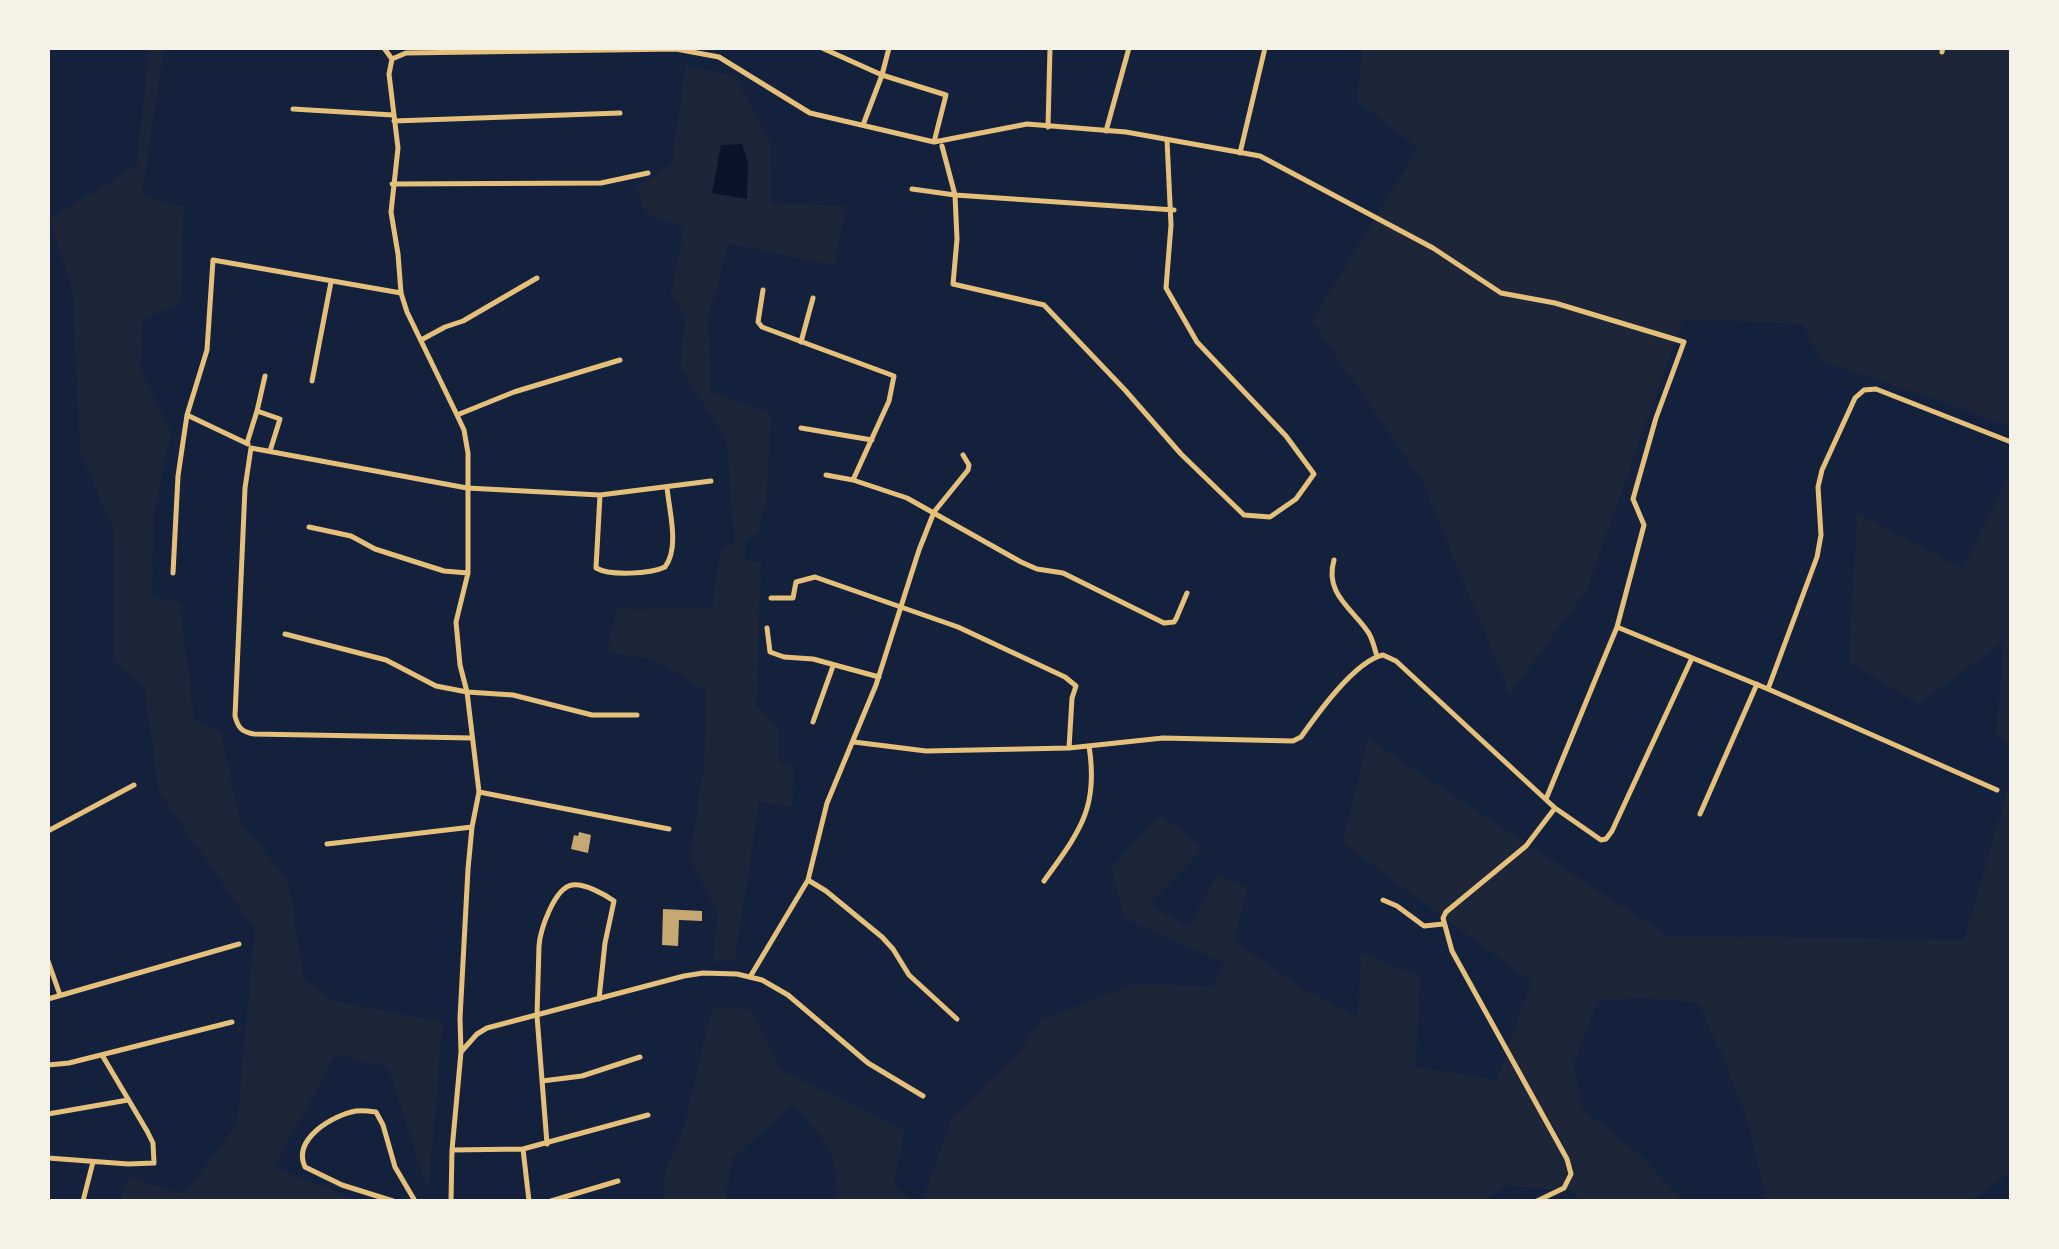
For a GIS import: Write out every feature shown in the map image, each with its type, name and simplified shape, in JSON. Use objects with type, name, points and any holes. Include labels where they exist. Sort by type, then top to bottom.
[{"type":"street","points":[[384,48],[392,59]]},
{"type":"street","points":[[822,48],[882,75],[946,95],[934,142]]},
{"type":"street","points":[[863,125],[889,48]]},
{"type":"street","points":[[1048,127],[1050,48]]},
{"type":"street","points":[[1106,131],[1129,48]]},
{"type":"street","points":[[1240,153],[1265,48]]},
{"type":"street","points":[[451,1201],[452,1150],[461,1052],[464,921],[472,827],[479,792],[456,622],[468,573],[467,444],[457,415],[401,293],[391,212],[398,148],[389,74],[392,59],[406,50],[676,49],[719,57],[810,113],[934,142],[1027,124],[1106,131],[1260,156],[1433,248],[1501,293],[1555,303],[1684,342],[1656,418],[1633,499],[1644,525],[1617,627],[1546,799]]},
{"type":"street","points":[[293,109],[394,118],[620,113]]},
{"type":"street","points":[[942,146],[955,195],[957,239],[953,284],[1044,305],[1181,454],[1244,515],[1270,517],[1296,499],[1314,474],[1286,436],[1197,342],[1166,288],[1172,210],[1167,140]]},
{"type":"street","points":[[392,184],[601,183],[648,173]]},
{"type":"street","points":[[912,189],[955,195],[1172,210]]},
{"type":"street","points":[[173,573],[178,476],[187,415],[207,350],[213,260],[401,293]]},
{"type":"street","points":[[421,340],[463,321],[537,278]]},
{"type":"street","points":[[312,381],[331,282]]},
{"type":"street","points":[[763,290],[759,325],[894,376],[889,401],[853,480]]},
{"type":"street","points":[[801,342],[813,298]]},
{"type":"street","points":[[457,415],[514,392],[620,360]]},
{"type":"street","points":[[247,443],[265,376]]},
{"type":"street","points":[[1768,689],[1817,557],[1821,535],[1818,487],[1822,470],[1855,398],[1864,390],[1876,389],[2011,442]]},
{"type":"street","points":[[257,411],[280,419],[270,451]]},
{"type":"street","points":[[187,415],[254,447],[467,488],[600,495],[711,481]]},
{"type":"street","points":[[801,428],[872,440]]},
{"type":"street","points":[[254,447],[248,450],[245,488],[237,726],[254,734],[472,738]]},
{"type":"street","points":[[750,977],[808,880],[827,803],[879,677],[900,605],[934,512],[966,474],[969,465],[963,455]]},
{"type":"street","points":[[826,475],[853,480],[907,498],[1021,562],[1034,568],[1063,573],[1164,623],[1174,622],[1187,593]]},
{"type":"street","points":[[600,495],[596,568],[606,572],[652,572],[665,567],[671,555],[667,487]]},
{"type":"street","points":[[309,527],[351,536],[375,549],[444,571],[468,573]]},
{"type":"street","points":[[1334,560],[1332,581],[1351,614],[1368,631],[1377,656]]},
{"type":"street","points":[[771,598],[793,598],[796,582],[815,577],[900,605],[983,638],[1075,683],[1069,748]]},
{"type":"street","points":[[1617,627],[1757,684],[1997,790]]},
{"type":"street","points":[[767,628],[770,652],[784,657],[813,659],[879,677]]},
{"type":"street","points":[[285,634],[386,660],[436,686],[513,695],[592,715],[637,715]]},
{"type":"street","points":[[854,742],[926,751],[1069,748],[1163,738],[1298,740],[1337,691],[1377,656],[1383,655],[1396,661],[1555,808],[1601,840],[1606,839],[1692,658]]},
{"type":"street","points":[[813,722],[833,666]]},
{"type":"street","points":[[1700,814],[1757,684]]},
{"type":"street","points":[[1044,881],[1073,839],[1091,801],[1089,746]]},
{"type":"street","points":[[48,831],[134,785]]},
{"type":"street","points":[[479,792],[669,829]]},
{"type":"street","points":[[1537,1201],[1564,1188],[1571,1174],[1567,1159],[1452,951],[1443,924],[1446,912],[1526,846],[1555,808]]},
{"type":"street","points":[[327,844],[472,827]]},
{"type":"street","points":[[808,880],[882,937],[909,975],[957,1019]]},
{"type":"street","points":[[547,1144],[537,1016],[540,935],[559,895],[571,885],[580,885],[614,901],[605,943],[599,999]]},
{"type":"street","points":[[1383,900],[1397,906],[1424,926],[1443,924]]},
{"type":"street","points":[[48,999],[239,944]]},
{"type":"street","points":[[48,961],[60,995]]},
{"type":"street","points":[[461,1052],[487,1028],[703,973],[722,972],[750,977],[788,995],[868,1063],[923,1096]]},
{"type":"street","points":[[48,1065],[102,1055],[232,1022]]},
{"type":"street","points":[[48,1158],[154,1163],[153,1143],[102,1055]]},
{"type":"street","points":[[542,1081],[582,1076],[640,1057]]},
{"type":"street","points":[[48,1114],[128,1100]]},
{"type":"street","points":[[393,1201],[353,1189],[305,1167],[302,1155],[304,1145],[317,1129],[339,1116],[355,1111],[376,1112],[395,1167],[415,1201]]},
{"type":"street","points":[[452,1150],[523,1149],[648,1115]]},
{"type":"street","points":[[523,1149],[529,1201]]},
{"type":"street","points":[[83,1201],[93,1162]]},
{"type":"street","points":[[551,1201],[618,1181]]},
{"type":"shaded area","points":[[149,48],[164,48],[142,195],[184,207],[181,303],[142,320],[140,368],[171,432],[154,513],[152,596],[180,603],[194,720],[220,731],[241,823],[288,880],[304,980],[334,1001],[443,1022],[428,1191],[388,1067],[336,1054],[274,1167],[358,1201],[120,1201],[128,1177],[184,1194],[237,1123],[255,930],[159,792],[145,689],[114,661],[114,530],[80,452],[73,292],[50,219],[137,165]]},
{"type":"shaded area","points":[[1362,48],[2011,48],[2011,426],[1821,361],[1802,324],[1683,319],[1587,589],[1510,694],[1422,481],[1312,321],[1418,148],[1357,101]]},
{"type":"shaded area","points":[[686,65],[734,76],[770,141],[771,203],[846,206],[834,266],[728,243],[708,320],[711,392],[771,414],[767,496],[757,533],[746,540],[744,560],[761,563],[756,706],[778,726],[778,762],[794,768],[792,807],[759,802],[735,959],[713,962],[718,914],[690,858],[704,766],[706,691],[653,659],[607,652],[617,608],[712,609],[721,548],[735,543],[726,439],[680,368],[686,317],[671,295],[684,227],[646,213],[636,188],[672,164]]},
{"type":"shaded area","points":[[742,144],[748,163],[747,199],[712,193],[721,145]]},
{"type":"shaded area","points":[[2011,470],[2011,746],[1996,734],[2004,641],[1919,704],[1849,662],[1857,513],[1963,569]]},
{"type":"shaded area","points":[[1368,739],[1666,935],[1964,940],[2011,778],[2011,1172],[1972,1201],[1766,1201],[1749,1125],[1698,1003],[1643,998],[1598,1001],[1573,1065],[1583,1109],[1641,1156],[1684,1201],[1578,1201],[1576,1192],[1506,1185],[1486,1201],[922,1201],[952,1118],[1016,1056],[1041,1020],[1136,983],[1213,987],[1224,963],[1124,918],[1111,868],[1160,814],[1204,848],[1148,905],[1189,927],[1216,875],[1247,887],[1235,941],[1299,986],[1358,1017],[1361,953],[1420,977],[1416,1067],[1497,1080],[1531,982],[1343,843]]},
{"type":"shaded area","points":[[712,1008],[751,1009],[780,1069],[905,1131],[893,1185],[913,1201],[834,1201],[837,1186],[833,1159],[821,1137],[794,1104],[732,1159],[725,1201],[664,1201],[664,1176],[684,1128]]},
{"type":"building","points":[[579,832],[591,835],[588,853],[571,849],[574,835],[578,836]]},
{"type":"building","points":[[663,909],[702,911],[702,921],[679,920],[678,946],[662,945]]}]
